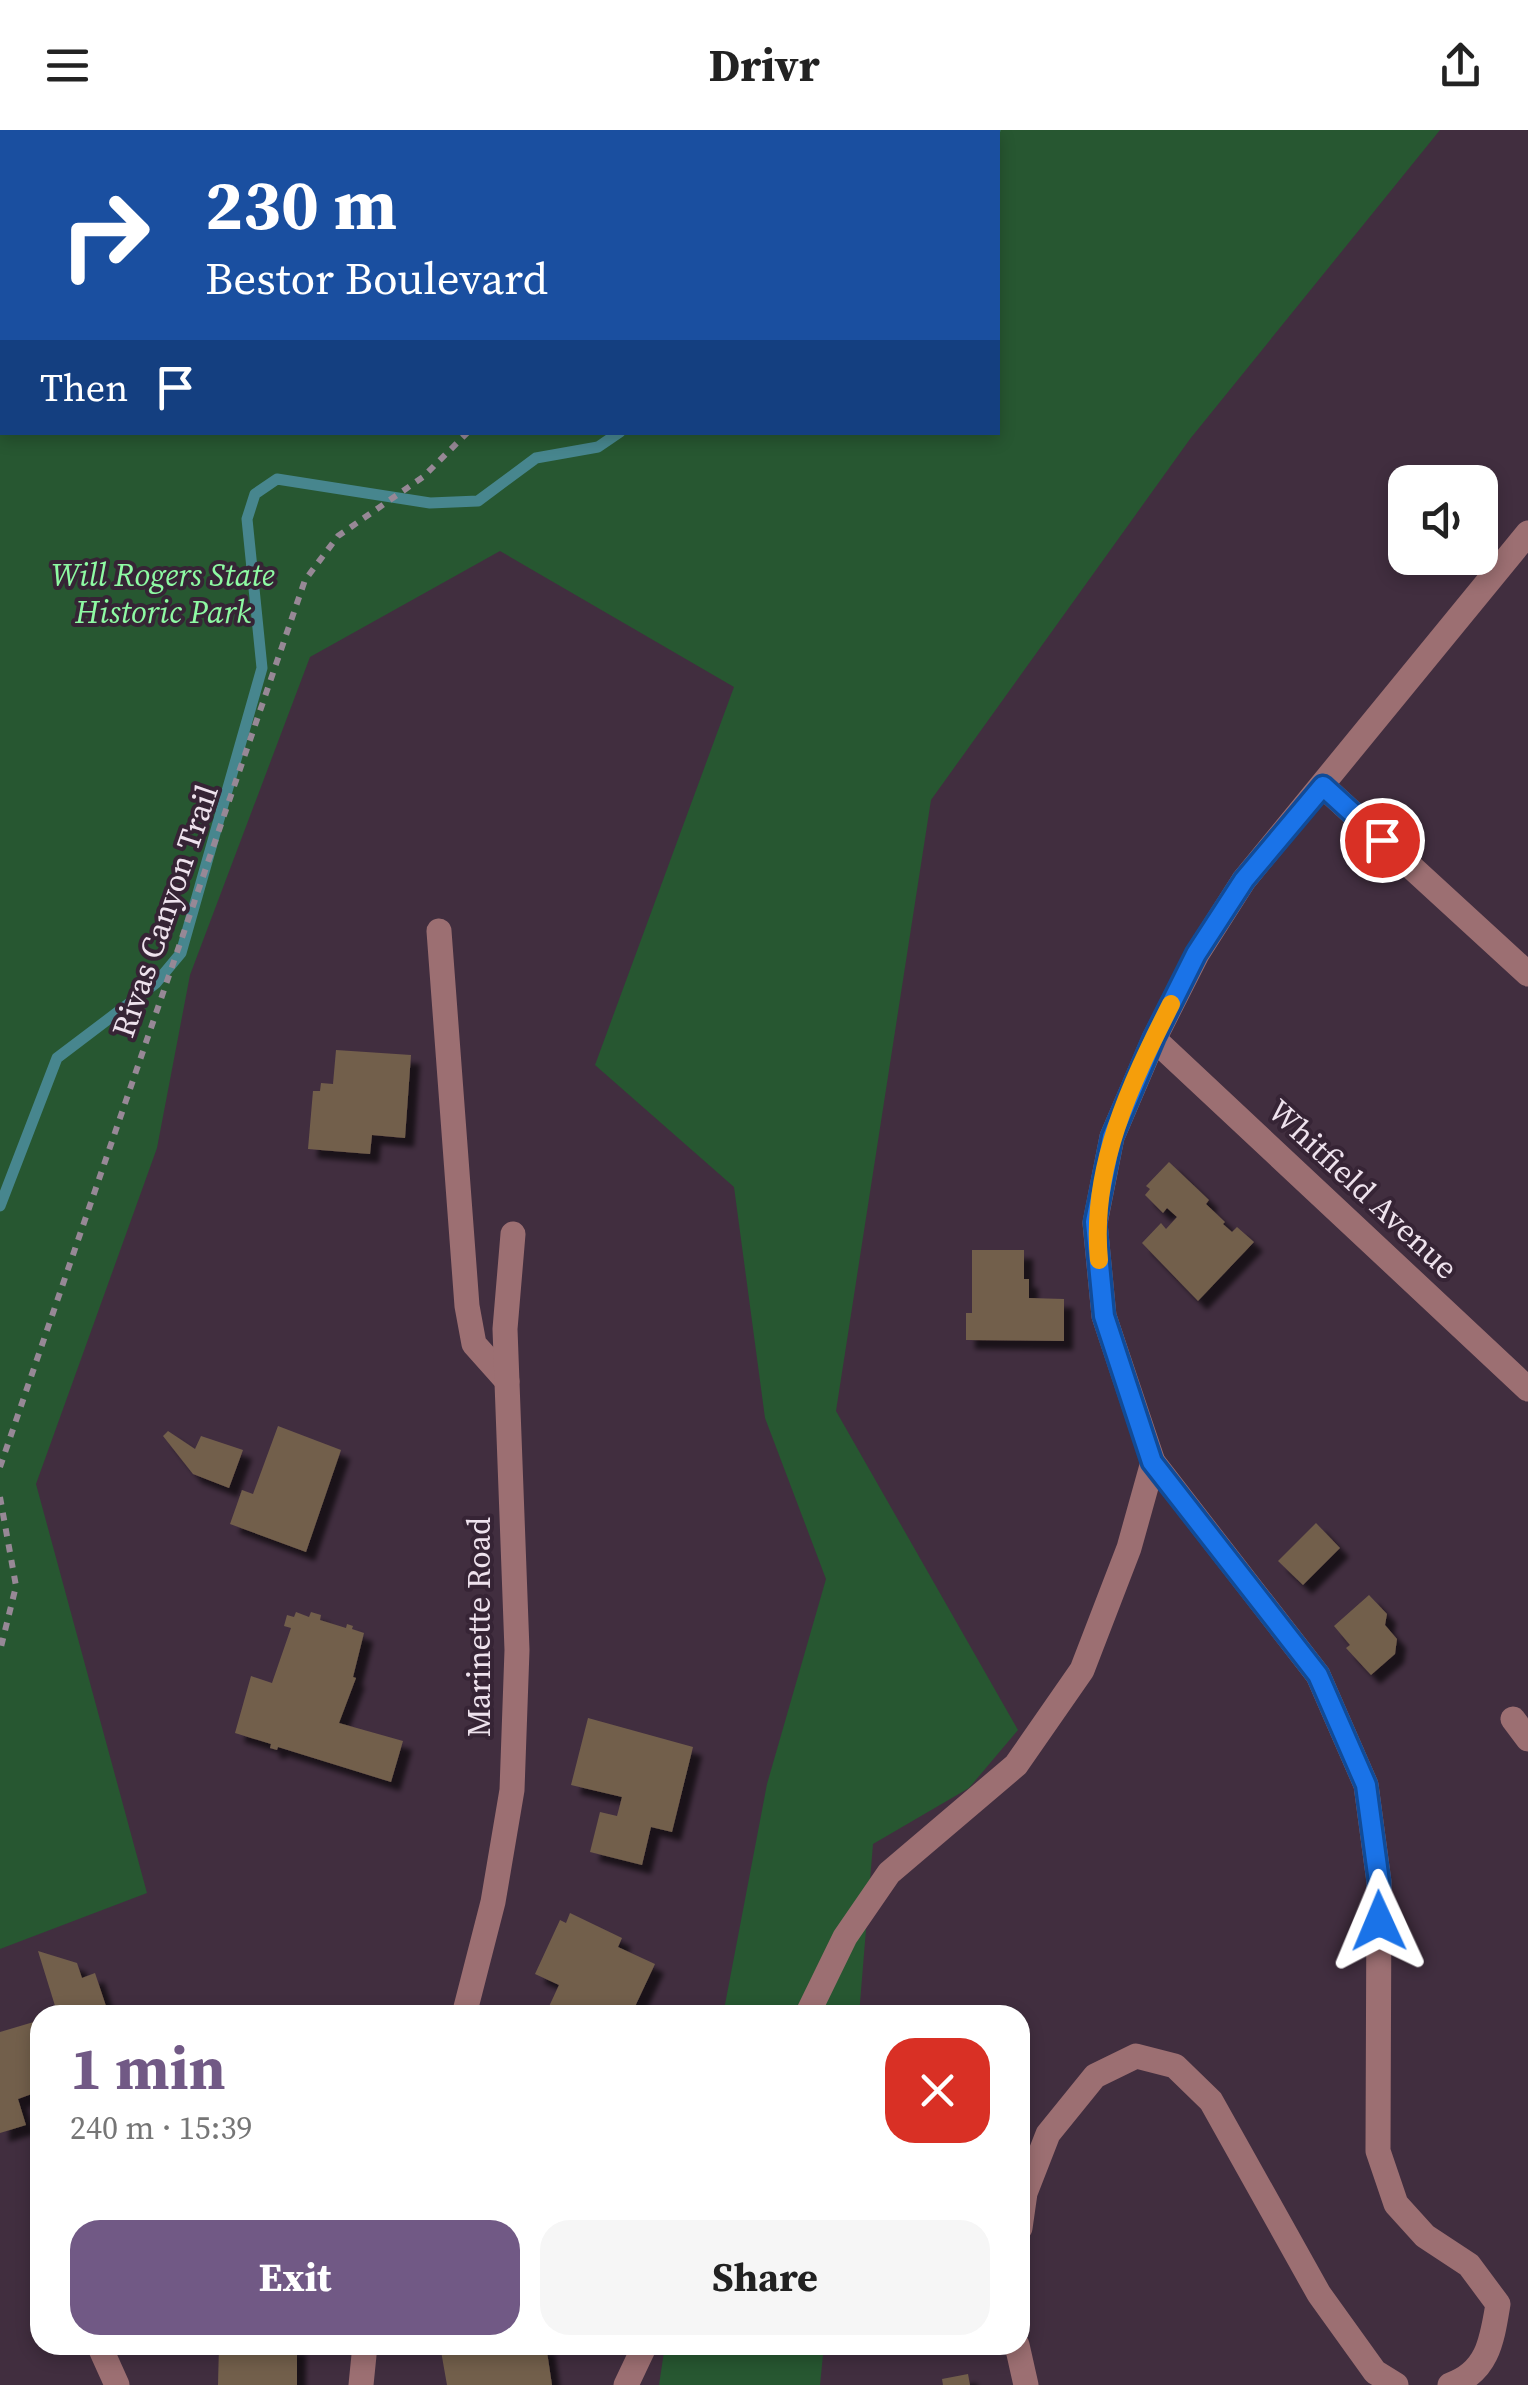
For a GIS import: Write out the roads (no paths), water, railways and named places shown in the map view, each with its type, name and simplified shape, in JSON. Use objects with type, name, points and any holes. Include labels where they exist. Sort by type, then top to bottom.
[{"type":"street","points":[[1450,2385],[1467,2379],[1490,2348],[1498,2304],[1469,2265],[1426,2236],[1396,2204],[1378,2151],[1379,1882],[1366,1785],[1318,1675],[1152,1462],[1104,1316],[1095,1222],[1112,1137],[1154,1038],[1196,954],[1244,880],[1528,533]]},
{"type":"street","points":[[1323,786],[1528,974]]},
{"type":"street","points":[[438,931],[466,1306],[474,1344],[506,1380]]},
{"type":"street","name":"Whitfield Avenue","points":[[1154,1038],[1528,1389]]},
{"type":"street","name":"Marinette Road","points":[[467,2005],[493,1902],[512,1790],[517,1650],[504,1329],[513,1234]]},
{"type":"street","points":[[812,2005],[845,1937],[889,1873],[1016,1765],[1082,1670],[1129,1548],[1152,1462]]},
{"type":"street","points":[[1030,2180],[1048,2134],[1095,2076],[1136,2056],[1176,2066],[1211,2102],[1319,2294],[1378,2381]]},
{"type":"street","points":[[104,2355],[117,2385]]},
{"type":"street","points":[[361,2385],[364,2355]]},
{"type":"street","points":[[626,2385],[640,2355]]},
{"type":"street","points":[[1019,2355],[1026,2385]]},
{"type":"waterway","points":[[0,1206],[57,1058],[156,983],[181,953],[262,668],[247,519],[255,494],[277,479],[430,503],[478,501],[536,458],[598,447],[616,435]]},
{"type":"park label","name":"Will Rogers State Historic Park","points":[[163,594]]}]
